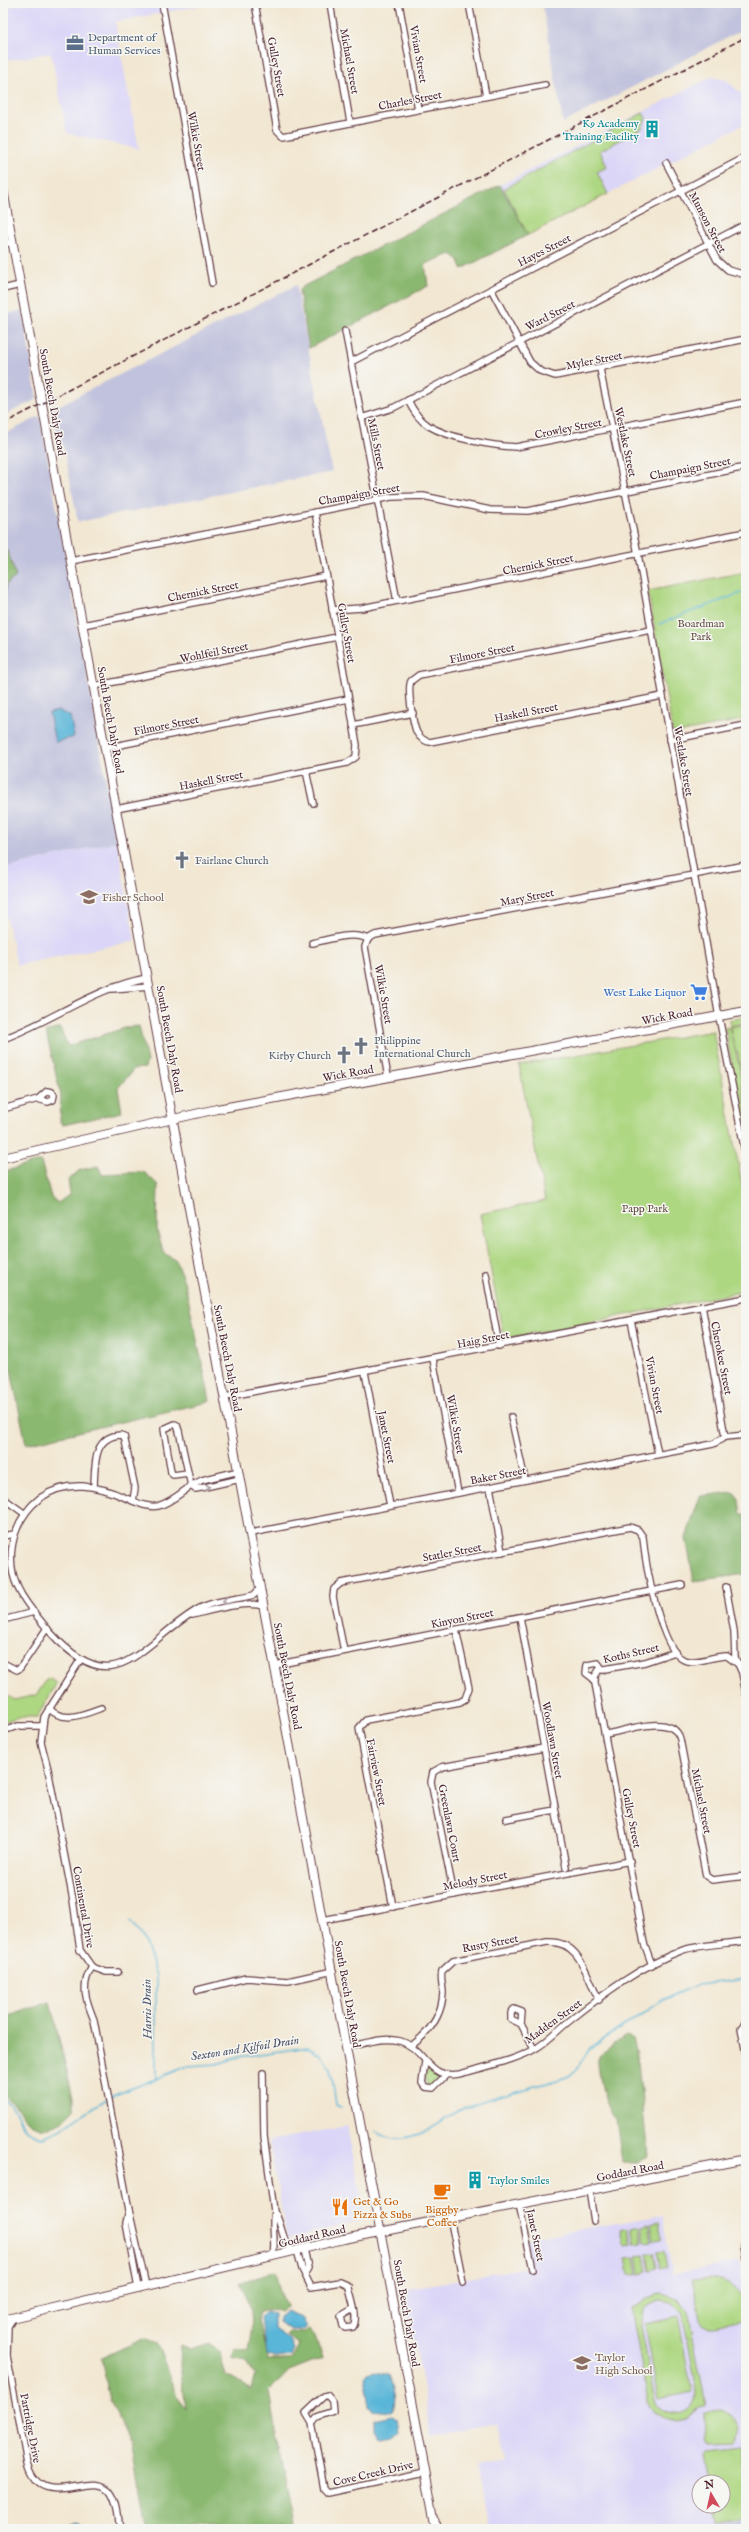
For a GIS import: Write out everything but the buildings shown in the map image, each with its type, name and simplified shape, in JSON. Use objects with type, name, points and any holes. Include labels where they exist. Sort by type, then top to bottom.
[{"type":"street","name":"Wilkie Street","points":[[162,3],[212,283]]},
{"type":"street","name":"Gulley Street","points":[[255,3],[280,134]]},
{"type":"street","name":"Michael Street","points":[[330,3],[350,122]]},
{"type":"street","name":"Vivian Street","points":[[400,3],[418,109]]},
{"type":"street","points":[[470,3],[486,96]]},
{"type":"street","name":"Charles Street","points":[[280,134],[284,136],[544,85]]},
{"type":"street","name":"Hayes Street","points":[[351,362],[746,157]]},
{"type":"street","name":"Munson Street","points":[[666,163],[713,255],[724,268],[746,275]]},
{"type":"street","name":"South Beech Daly Road","points":[[3,190],[224,1397],[251,1533],[436,2529]]},
{"type":"street","name":"Ward Street","points":[[362,418],[384,412],[408,400],[746,224]]},
{"type":"street","points":[[3,244],[13,242]]},
{"type":"street","points":[[3,288],[20,284]]},
{"type":"street","name":"Myler Street","points":[[491,289],[530,362],[548,374],[563,376],[746,339]]},
{"type":"street","name":"Mills Street","points":[[345,331],[397,601]]},
{"type":"street","name":"Westlake Street","points":[[600,369],[638,554],[719,1017],[746,1157]]},
{"type":"street","name":"Crowley Street","points":[[408,400],[421,420],[437,430],[501,446],[530,446],[746,402]]},
{"type":"street","name":"Champaign Street","points":[[71,561],[399,496],[423,496],[490,510],[517,512],[746,467]]},
{"type":"street","name":"Gulley Street","points":[[315,512],[358,748],[356,757]]},
{"type":"street","name":"Chernick Street","points":[[332,610],[362,608],[746,532]]},
{"type":"street","name":"Chernick Street","points":[[83,625],[326,576]]},
{"type":"street","name":"Filmore Street","points":[[413,713],[408,687],[413,678],[419,675],[651,630]]},
{"type":"street","name":"Wohlfeil Street","points":[[94,686],[337,637]]},
{"type":"street","name":"Haskell Street","points":[[413,713],[418,734],[423,740],[430,742],[662,696]]},
{"type":"street","name":"Filmore Street","points":[[105,748],[348,699]]},
{"type":"street","points":[[353,725],[413,713]]},
{"type":"street","points":[[670,740],[746,724]]},
{"type":"street","name":"Haskell Street","points":[[116,809],[347,763],[356,757]]},
{"type":"street","points":[[306,771],[313,802]]},
{"type":"street","name":"Mary Street","points":[[312,943],[350,936],[361,936],[368,939],[374,935],[694,876],[746,864]]},
{"type":"street","name":"Wilkie Street","points":[[368,939],[365,947],[388,1077]]},
{"type":"street","points":[[3,1039],[45,1021],[125,982],[147,978]]},
{"type":"street","points":[[109,989],[149,986]]},
{"type":"street","name":"Wick Road","points":[[3,1158],[173,1118],[746,1011]]},
{"type":"street","points":[[3,1109],[38,1099]]},
{"type":"street","points":[[486,1274],[499,1346]]},
{"type":"street","name":"Haig Street","points":[[224,1397],[434,1359],[746,1298]]},
{"type":"street","name":"Cherokee Street","points":[[702,1306],[725,1437]]},
{"type":"street","name":"Vivian Street","points":[[631,1320],[658,1454]]},
{"type":"street","name":"Wilkie Street","points":[[434,1359],[458,1493]]},
{"type":"street","name":"Janet Street","points":[[365,1372],[390,1506]]},
{"type":"street","points":[[511,1417],[525,1480]]},
{"type":"street","points":[[188,1473],[173,1475],[171,1472],[164,1429],[165,1426],[177,1425],[191,1486]]},
{"type":"street","points":[[94,1486],[96,1457],[100,1445],[108,1438],[121,1435],[124,1436],[135,1488],[133,1501]]},
{"type":"street","name":"Baker Street","points":[[251,1533],[713,1444],[725,1437],[746,1435]]},
{"type":"street","points":[[240,1475],[202,1480],[171,1500],[158,1506],[143,1505],[94,1486],[70,1486],[54,1490],[35,1502],[25,1514],[14,1534],[11,1550],[14,1576],[34,1612],[47,1628],[81,1659],[101,1666],[123,1664],[137,1656],[171,1626],[206,1606],[254,1595],[260,1588]]},
{"type":"street","points":[[490,1487],[502,1552]]},
{"type":"street","points":[[3,1498],[25,1514]]},
{"type":"street","name":"Statler Street","points":[[344,1651],[333,1597],[334,1589],[339,1584],[627,1527],[638,1530],[643,1537],[653,1591]]},
{"type":"street","points":[[3,1536],[14,1534]]},
{"type":"street","name":"Kinyon Street","points":[[275,1665],[682,1586]]},
{"type":"street","points":[[726,1587],[738,1664],[746,1694]]},
{"type":"street","points":[[653,1591],[660,1622],[675,1652]]},
{"type":"street","points":[[188,1616],[245,1604],[254,1604],[264,1608]]},
{"type":"street","points":[[3,1620],[34,1612]]},
{"type":"street","name":"Woodlawn Street","points":[[520,1617],[566,1867]]},
{"type":"street","points":[[3,1663],[17,1670],[20,1668],[47,1628]]},
{"type":"street","name":"Fairview Street","points":[[393,1907],[359,1728],[366,1720],[460,1702],[465,1699],[469,1688],[456,1630]]},
{"type":"street","name":"Koths Street","points":[[595,1677],[603,1670],[645,1662],[675,1652],[688,1661],[723,1656],[731,1657],[738,1664]]},
{"type":"street","name":"Continental Drive","points":[[81,1659],[49,1708],[42,1726],[41,1742],[48,1769],[72,1892],[78,1945],[82,1956],[92,1967]]},
{"type":"street","name":"Gulley Street","points":[[603,1670],[598,1664],[587,1665],[586,1673],[595,1677],[644,1943],[652,1965]]},
{"type":"street","points":[[49,1708],[53,1713],[61,1717],[80,1716],[101,1708]]},
{"type":"street","name":"Michael Street","points":[[606,1734],[659,1724],[669,1725],[675,1728],[680,1739],[708,1879],[712,1880],[746,1876]]},
{"type":"street","points":[[3,1731],[18,1726],[42,1726]]},
{"type":"street","name":"Greenlawn Court","points":[[454,1895],[431,1782],[434,1772],[442,1767],[544,1748]]},
{"type":"street","points":[[506,1819],[555,1810]]},
{"type":"street","name":"Melody Street","points":[[323,1920],[630,1861]]},
{"type":"street","name":"Madden Street","points":[[447,2074],[465,2073],[534,2049],[599,2000],[652,1965],[690,1948],[746,1941]]},
{"type":"street","name":"Rusty Street","points":[[411,2046],[427,2033],[437,2018],[442,1998],[442,1971],[453,1961],[547,1942],[560,1943],[577,1954],[599,2000]]},
{"type":"street","points":[[118,1972],[106,1972],[92,1967],[85,1980],[84,1992],[94,2020],[142,2287]]},
{"type":"street","points":[[198,1990],[246,1978],[288,1981],[333,1971]]},
{"type":"street","points":[[744,2023],[741,2028],[746,2054]]},
{"type":"street","points":[[521,2024],[534,2049]]},
{"type":"street","points":[[347,2047],[389,2040],[401,2041],[411,2046],[425,2062],[434,2069],[447,2074],[433,2088],[425,2087],[422,2083],[425,2062]]},
{"type":"street","points":[[263,2073],[264,2136],[274,2211],[272,2221],[276,2242],[273,2256]]},
{"type":"street","name":"Goddard Road","points":[[3,2320],[380,2231],[746,2159]]},
{"type":"street","points":[[589,2190],[594,2221]]},
{"type":"street","name":"Janet Street","points":[[519,2204],[533,2270]]},
{"type":"street","points":[[274,2211],[279,2220],[284,2241],[298,2250],[308,2268],[305,2273],[309,2285],[313,2288],[340,2282],[346,2283],[349,2288],[353,2309]]},
{"type":"street","points":[[450,2217],[463,2282]]},
{"type":"street","points":[[746,2242],[744,2245],[746,2258]]},
{"type":"street","points":[[7,2356],[8,2326],[14,2317]]},
{"type":"street","points":[[3,2348],[7,2356]]},
{"type":"street","name":"Partridge Drive","points":[[7,2356],[25,2457],[31,2474],[39,2482],[54,2490],[69,2489],[94,2484],[104,2487],[114,2499],[120,2529]]},
{"type":"street","points":[[327,2395],[332,2401],[333,2411],[318,2417],[312,2423],[307,2417],[307,2411],[327,2395]]},
{"type":"street","name":"Cove Creek Drive","points":[[312,2423],[325,2491],[331,2493],[425,2472]]},
{"type":"shaded area","points":[[29,3],[213,3],[115,22],[139,149],[67,133],[51,53],[3,61],[3,8]]},
{"type":"shaded area","points":[[250,3],[292,3],[251,11]]},
{"type":"shaded area","points":[[542,3],[746,3],[746,28],[563,123]]},
{"type":"shaded area","points":[[711,77],[726,80],[745,97],[746,123],[528,235],[500,185]]},
{"type":"shaded area","points":[[296,285],[332,472],[78,522],[64,448],[57,434],[54,408]]},
{"type":"shaded area","points":[[23,310],[37,399],[3,416],[3,315]]},
{"type":"shaded area","points":[[40,416],[117,841],[3,869],[3,435]]},
{"type":"shaded area","points":[[117,841],[135,941],[17,965],[3,902],[3,869]]},
{"type":"shaded area","points":[[347,2126],[366,2220],[287,2239],[269,2141]]},
{"type":"shaded area","name":"Taylor High School","points":[[662,2215],[673,2274],[739,2261],[746,2302],[746,2519],[693,2529],[491,2529],[479,2466],[504,2461],[497,2424],[431,2436],[405,2289],[529,2267],[524,2239]]},
{"type":"shaded area","points":[[746,2519],[746,2529],[693,2529]]},
{"type":"green space","points":[[643,113],[646,118],[642,128],[600,151],[607,167],[597,172],[608,194],[528,235],[504,189]]},
{"type":"green space","points":[[500,185],[528,235],[462,269],[459,260],[451,254],[425,264],[428,286],[309,348],[299,290],[304,286]]},
{"type":"green space","points":[[3,548],[8,552],[16,577],[6,584],[5,595],[3,595]]},
{"type":"green space","name":"Boardman Park","points":[[746,572],[746,719],[673,734],[648,591]]},
{"type":"green space","points":[[746,1017],[746,1022],[730,1026],[729,1020]]},
{"type":"green space","points":[[746,1024],[746,1100],[738,1054],[734,1047],[730,1027]]},
{"type":"green space","points":[[139,1026],[147,1061],[145,1068],[134,1069],[118,1088],[122,1112],[63,1125],[60,1122],[61,1096],[46,1032],[60,1028],[68,1046],[128,1027]]},
{"type":"green space","points":[[729,1027],[739,1065],[746,1109],[746,1138],[725,1028]]},
{"type":"green space","name":"Papp Park","points":[[713,1031],[746,1205],[746,1291],[504,1339],[480,1214],[545,1201],[519,1065]]},
{"type":"green space","points":[[36,1162],[41,1162],[51,1197],[58,1203],[70,1194],[68,1180],[80,1170],[98,1166],[102,1174],[144,1172],[158,1185],[157,1231],[164,1253],[176,1261],[185,1284],[210,1400],[204,1403],[26,1444],[3,1331],[3,1172]]},
{"type":"green space","points":[[734,1492],[739,1500],[741,1515],[746,1515],[746,1574],[694,1581],[686,1538],[700,1496]]},
{"type":"green space","points":[[48,1678],[57,1683],[37,1717],[19,1717],[3,1722],[3,1693],[14,1700],[36,1695]]},
{"type":"green space","points":[[50,2002],[73,2097],[73,2111],[63,2121],[45,2130],[30,2124],[14,2105],[3,2095],[3,2018]]},
{"type":"green space","points":[[627,2035],[632,2038],[638,2063],[648,2156],[635,2161],[622,2162],[616,2119],[612,2115],[605,2099],[600,2079],[598,2056]]},
{"type":"green space","points":[[428,2068],[441,2076],[433,2085],[428,2086],[424,2078]]},
{"type":"green space","points":[[659,2222],[662,2239],[654,2240],[651,2224]]},
{"type":"green space","points":[[649,2224],[652,2241],[644,2242],[641,2226]]},
{"type":"green space","points":[[639,2226],[642,2243],[634,2244],[631,2228]]},
{"type":"green space","points":[[628,2228],[631,2245],[624,2246],[621,2230]]},
{"type":"green space","points":[[664,2251],[667,2267],[660,2269],[657,2252]]},
{"type":"green space","points":[[654,2253],[657,2269],[650,2271],[647,2254]]},
{"type":"green space","points":[[644,2255],[647,2271],[639,2273],[636,2256]]},
{"type":"green space","points":[[634,2257],[637,2273],[629,2275],[626,2258]]},
{"type":"green space","points":[[275,2271],[281,2297],[288,2306],[280,2312],[273,2309],[260,2312],[258,2320],[268,2360],[291,2360],[299,2345],[286,2335],[289,2332],[303,2333],[309,2329],[315,2336],[322,2358],[289,2371],[269,2392],[292,2529],[147,2529],[131,2442],[110,2400],[101,2358],[143,2339],[157,2344],[177,2397],[186,2408],[180,2365],[181,2346],[191,2350],[210,2344],[219,2352],[226,2375],[251,2390],[255,2375],[247,2362],[232,2359],[235,2349],[248,2351],[252,2324],[248,2299],[239,2284]]},
{"type":"green space","points":[[712,2279],[734,2287],[742,2297],[746,2310],[746,2319],[709,2327],[702,2324],[693,2280]]},
{"type":"green space","points":[[660,2294],[677,2298],[688,2311],[706,2406],[699,2407],[686,2419],[676,2421],[664,2418],[654,2411],[648,2401],[631,2308]],"holes":[[[660,2301],[672,2303],[681,2312],[691,2357],[696,2394],[694,2403],[689,2409],[677,2414],[670,2413],[660,2408],[655,2400],[641,2326],[643,2312],[648,2306]]]},
{"type":"green space","points":[[678,2316],[692,2392],[658,2399],[645,2323]]},
{"type":"green space","points":[[722,2410],[732,2416],[738,2423],[738,2438],[736,2443],[709,2444],[705,2439],[704,2412]]},
{"type":"green space","points":[[746,2447],[746,2518],[718,2523],[716,2514],[731,2514],[731,2474],[709,2474],[705,2455],[707,2451]]},
{"type":"water","points":[[59,711],[70,716],[74,737],[55,742],[49,713]]},
{"type":"water","points":[[287,2311],[303,2319],[307,2326],[304,2330],[291,2330],[279,2322],[279,2317]]},
{"type":"water","points":[[266,2312],[274,2314],[274,2329],[290,2340],[294,2349],[291,2356],[276,2358],[266,2355],[261,2317]]},
{"type":"water","points":[[375,2372],[389,2375],[395,2400],[391,2412],[373,2410],[370,2406],[365,2377],[367,2374]]},
{"type":"water","points":[[392,2416],[397,2419],[399,2432],[393,2437],[380,2439],[374,2430],[374,2420]]},
{"type":"water","points":[[77,2522],[81,2523],[85,2529],[61,2529]]},
{"type":"waterway","points":[[659,624],[746,591]]},
{"type":"waterway","name":"Harris Drain","points":[[130,1921],[143,1937],[156,1976],[156,2080]]},
{"type":"waterway","name":"Sexton and Kilfoil Drain","points":[[376,2131],[391,2138],[410,2137],[423,2133],[458,2111],[489,2098],[569,2076],[576,2070],[589,2049],[665,1999],[697,1985],[746,1979]]},
{"type":"waterway","name":"Sexton and Kilfoil Drain","points":[[110,2097],[188,2066],[217,2064],[239,2057],[308,2047],[319,2053],[331,2069],[336,2105],[340,2107]]},
{"type":"waterway","name":"Sexton and Kilfoil Drain","points":[[3,2099],[13,2108],[23,2126],[28,2131],[43,2138],[107,2099]]},
{"type":"railway","points":[[3,424],[746,37]]},
{"type":"place","name":"Department of Human Services","points":[[75,43]]},
{"type":"place","name":"K9 Academy Training Facility","points":[[652,129]]},
{"type":"place","name":"Fairlane Church","points":[[182,860]]},
{"type":"place","name":"Fisher School","points":[[89,897]]},
{"type":"place","name":"West Lake Liquor","points":[[699,992]]},
{"type":"place","name":"Philippine International Church","points":[[361,1046]]},
{"type":"place","name":"Kirby Church","points":[[344,1055]]},
{"type":"place","name":"Taylor Smiles","points":[[475,2180]]},
{"type":"place","name":"Biggby Coffee","points":[[442,2191]]},
{"type":"place","name":"Get & Go Pizza & Subs","points":[[340,2207]]},
{"type":"place","name":"Taylor High School","points":[[582,2363]]}]
